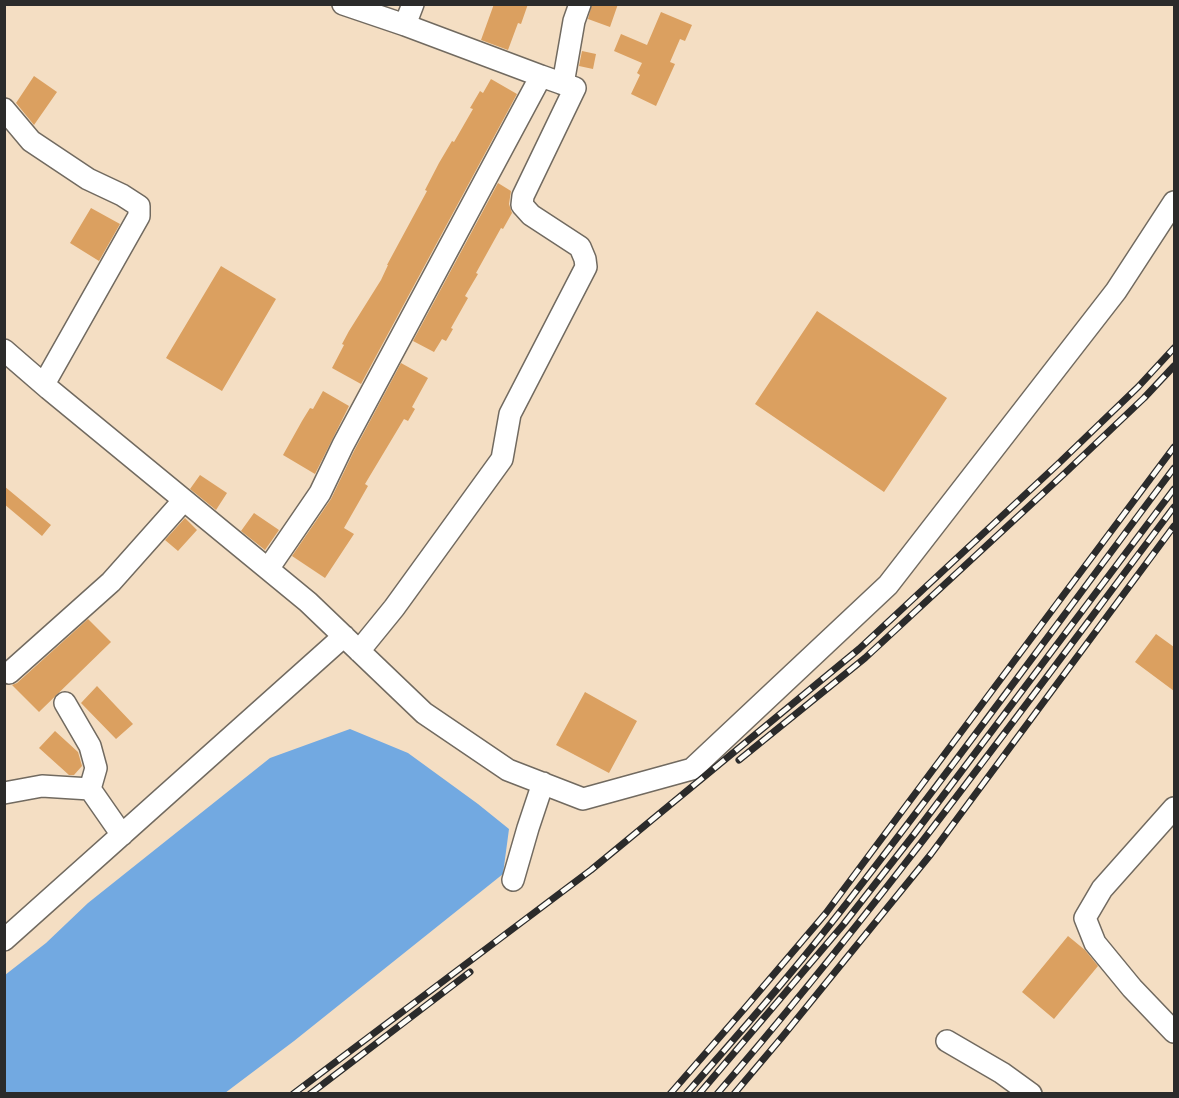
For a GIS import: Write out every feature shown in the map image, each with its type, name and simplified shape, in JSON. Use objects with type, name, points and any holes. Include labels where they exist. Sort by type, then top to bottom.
[{"type":"street","points":[[4,940],[122,836],[394,608],[502,459],[510,414],[586,267],[580,247],[531,215],[522,205],[523,196],[575,88],[405,25],[381,11],[343,4]]},
{"type":"street","points":[[405,25],[413,4]]},
{"type":"street","points":[[563,84],[574,21],[580,4]]},
{"type":"street","points":[[268,569],[320,493],[343,445],[541,76]]},
{"type":"street","points":[[4,109],[31,141],[88,179],[139,206],[138,216],[44,384]]},
{"type":"street","points":[[4,350],[308,602],[424,713],[508,770],[583,799],[692,769],[888,585],[1116,291],[1174,202]]},
{"type":"street","points":[[9,673],[111,582],[184,500]]},
{"type":"street","points":[[65,703],[90,746],[96,768],[90,789]]},
{"type":"street","points":[[513,880],[543,783]]},
{"type":"street","points":[[4,793],[42,786],[90,789]]},
{"type":"street","points":[[90,789],[122,836]]},
{"type":"street","points":[[1174,808],[1102,890],[1085,918],[1095,943],[1132,988],[1174,1032]]},
{"type":"street","points":[[947,1041],[1002,1073],[1031,1094]]},
{"type":"water","points":[[350,729],[408,753],[509,829],[503,874],[294,1041],[225,1093],[5,1093],[5,975],[46,943],[88,903],[270,758]]},
{"type":"building","points":[[494,4],[528,4],[508,50],[481,40]]},
{"type":"building","points":[[592,4],[618,4],[610,27],[588,19]]},
{"type":"building","points":[[661,12],[692,25],[685,41],[680,39],[670,62],[675,64],[656,106],[631,94],[640,75],[637,73],[642,63],[614,51],[621,34],[647,45]]},
{"type":"building","points":[[582,51],[596,54],[593,69],[579,66]]},
{"type":"building","points":[[34,76],[57,92],[34,125],[16,103]]},
{"type":"building","points":[[491,79],[517,94],[361,384],[332,368],[344,345],[342,344],[381,280],[439,163],[473,109],[470,108],[480,91],[483,93]]},
{"type":"building","points":[[498,183],[511,191],[509,204],[512,213],[476,273],[478,274],[465,296],[468,298],[451,328],[453,329],[446,341],[442,339],[434,352],[413,341]]},
{"type":"building","points":[[91,208],[120,224],[99,261],[70,243]]},
{"type":"building","points":[[221,266],[276,299],[222,391],[166,358]]},
{"type":"building","points":[[817,311],[947,398],[884,492],[755,404]]},
{"type":"building","points":[[401,363],[428,378],[412,407],[415,409],[408,421],[404,419],[365,484],[368,486],[344,528],[354,534],[325,578],[292,556],[331,499]]},
{"type":"building","points":[[323,391],[349,406],[315,474],[283,455],[310,408],[313,409]]},
{"type":"building","points":[[200,475],[227,493],[216,510],[190,489]]},
{"type":"building","points":[[4,486],[51,525],[42,536],[4,504]]},
{"type":"building","points":[[254,513],[279,530],[265,550],[241,531]]},
{"type":"building","points":[[185,518],[197,530],[178,551],[165,540]]},
{"type":"building","points":[[88,619],[111,642],[39,712],[12,685]]},
{"type":"building","points":[[1156,634],[1174,647],[1174,691],[1135,662]]},
{"type":"building","points":[[97,686],[133,724],[116,739],[81,703]]},
{"type":"building","points":[[585,692],[637,721],[609,773],[556,745]]},
{"type":"building","points":[[55,731],[78,752],[82,766],[74,775],[69,775],[39,748]]},
{"type":"building","points":[[1068,936],[1085,950],[1098,966],[1054,1019],[1022,992]]},
{"type":"railway","points":[[293,1094],[591,870],[859,649],[1058,464],[1138,387],[1174,348]]},
{"type":"railway","points":[[739,760],[865,658],[1065,473],[1144,398],[1174,366]]},
{"type":"railway","points":[[670,1094],[826,913],[1174,447]]},
{"type":"railway","points":[[686,1094],[781,985],[879,862],[1174,468]]},
{"type":"railway","points":[[699,1094],[843,925],[1174,489]]},
{"type":"railway","points":[[717,1094],[894,878],[1174,507]]},
{"type":"railway","points":[[734,1094],[931,854],[1174,526]]},
{"type":"railway","points":[[310,1094],[470,972]]}]
